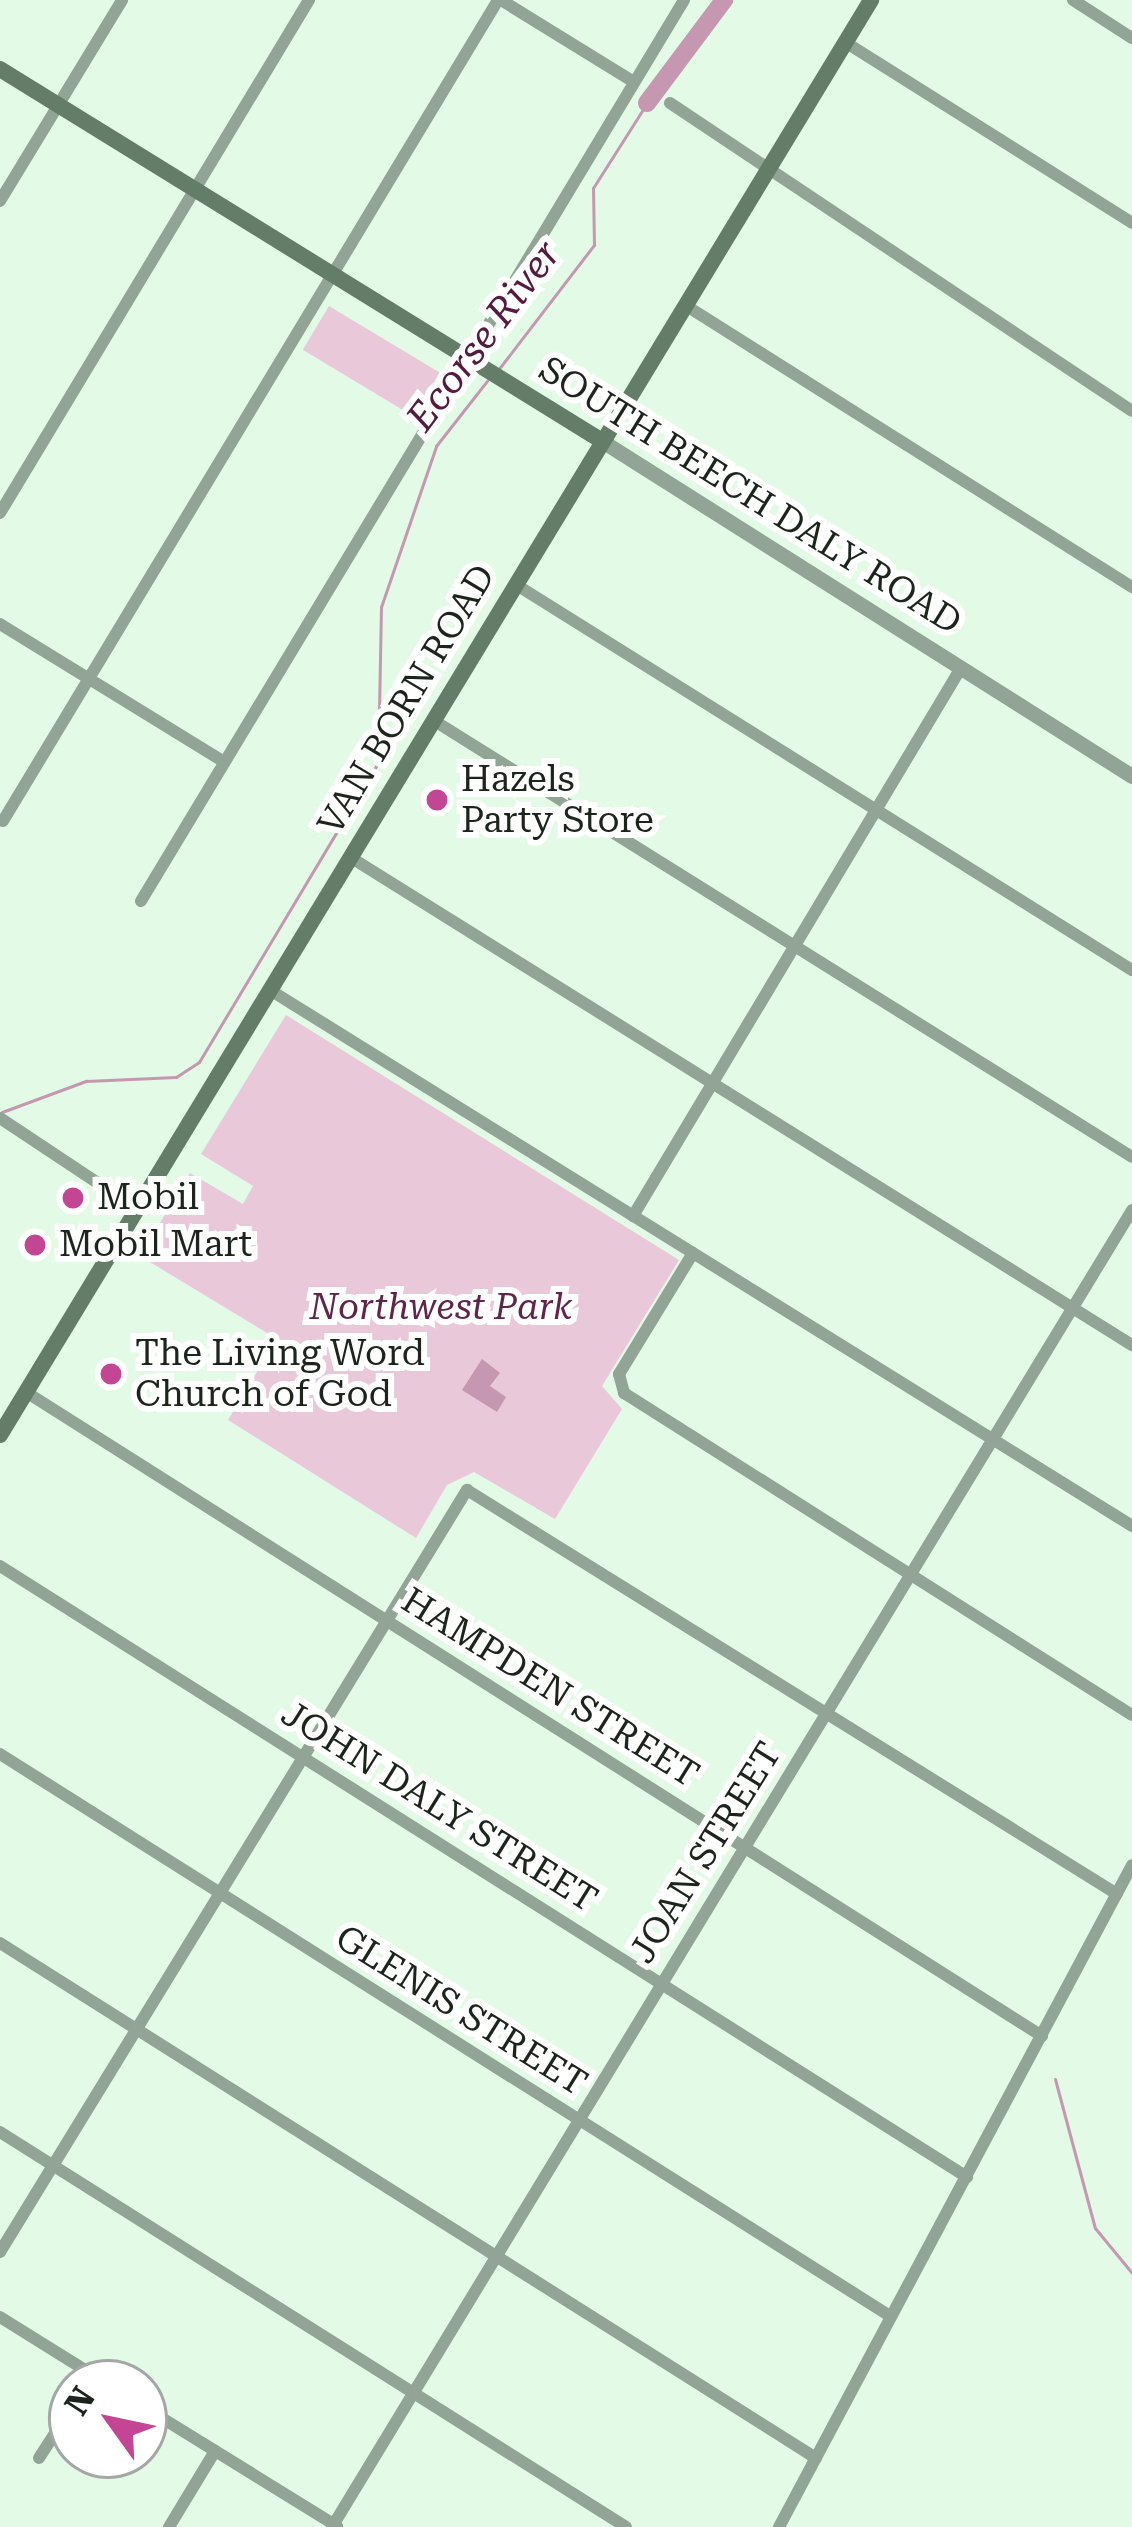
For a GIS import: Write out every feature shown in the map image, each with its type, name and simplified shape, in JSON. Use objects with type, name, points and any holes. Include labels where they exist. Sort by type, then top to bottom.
[{"type":"main road","name":"VAN BORN ROAD","points":[[0,1435],[871,0]]},
{"type":"main road","name":"SOUTH BEECH DALY ROAD","points":[[0,70],[602,441]]},
{"type":"street","points":[[0,200],[122,0]]},
{"type":"street","points":[[0,513],[309,0]]},
{"type":"street","points":[[3,820],[499,0],[634,82]]},
{"type":"street","points":[[141,901],[684,0]]},
{"type":"street","points":[[1073,0],[1132,38]]},
{"type":"street","points":[[845,42],[1132,223]]},
{"type":"street","points":[[670,103],[769,164],[793,192],[1132,411]]},
{"type":"street","points":[[685,305],[1132,587]]},
{"type":"street","name":"SOUTH BEECH DALY ROAD","points":[[602,441],[1132,776]]},
{"type":"street","points":[[515,584],[1132,970]]},
{"type":"street","points":[[0,624],[224,762]]},
{"type":"street","points":[[633,1216],[961,668]]},
{"type":"street","points":[[433,720],[1132,1157]]},
{"type":"street","points":[[350,857],[1132,1345]]},
{"type":"street","points":[[270,990],[1132,1526]]},
{"type":"street","points":[[3,1120],[136,1210]]},
{"type":"street","name":"JOAN STREET","points":[[334,2526],[1132,1210]]},
{"type":"street","points":[[693,1253],[619,1374],[624,1393],[1132,1714]]},
{"type":"street","name":"HAMPDEN STREET","points":[[26,1393],[1042,2036]]},
{"type":"street","points":[[0,2252],[385,1620],[470,1490],[1117,1894]]},
{"type":"street","name":"JOHN DALY STREET","points":[[0,1566],[967,2177]]},
{"type":"street","name":"GLENIS STREET","points":[[0,1754],[890,2317]]},
{"type":"street","points":[[779,2527],[1132,1865]]},
{"type":"street","points":[[0,1943],[816,2458]]},
{"type":"street","points":[[0,2132],[626,2527]]},
{"type":"street","points":[[0,2317],[61,2359]]},
{"type":"street","points":[[168,2422],[334,2526]]},
{"type":"street","points":[[39,2458],[48,2444]]},
{"type":"street","points":[[169,2527],[215,2451]]},
{"type":"green space","points":[[329,306],[440,372],[413,416],[303,350]]},
{"type":"green space","name":"Northwest Park","points":[[286,1015],[679,1260],[602,1386],[622,1409],[555,1519],[474,1472],[447,1485],[416,1538],[228,1420],[277,1339],[140,1256],[190,1173],[243,1204],[253,1186],[201,1154]]},
{"type":"shaded area","points":[[482,1359],[500,1373],[490,1386],[506,1397],[497,1412],[462,1390]]},
{"type":"waterway","name":"Ecorse River","points":[[647,103],[724,0]]},
{"type":"waterway","name":"Ecorse River","points":[[498,370],[594,245],[593,188],[647,103]]},
{"type":"waterway","name":"Ecorse River","points":[[2,1112],[86,1081],[176,1077],[199,1062],[378,763],[381,607],[436,446],[487,381]]},
{"type":"waterway","points":[[1055,2079],[1095,2228],[1132,2273]]},
{"type":"place","name":"Hazels Party Store","points":[[437,800]]},
{"type":"place","name":"Mobil","points":[[73,1198]]},
{"type":"place","name":"Mobil Mart","points":[[35,1245]]},
{"type":"place","name":"The Living Word Church of God","points":[[111,1374]]}]
